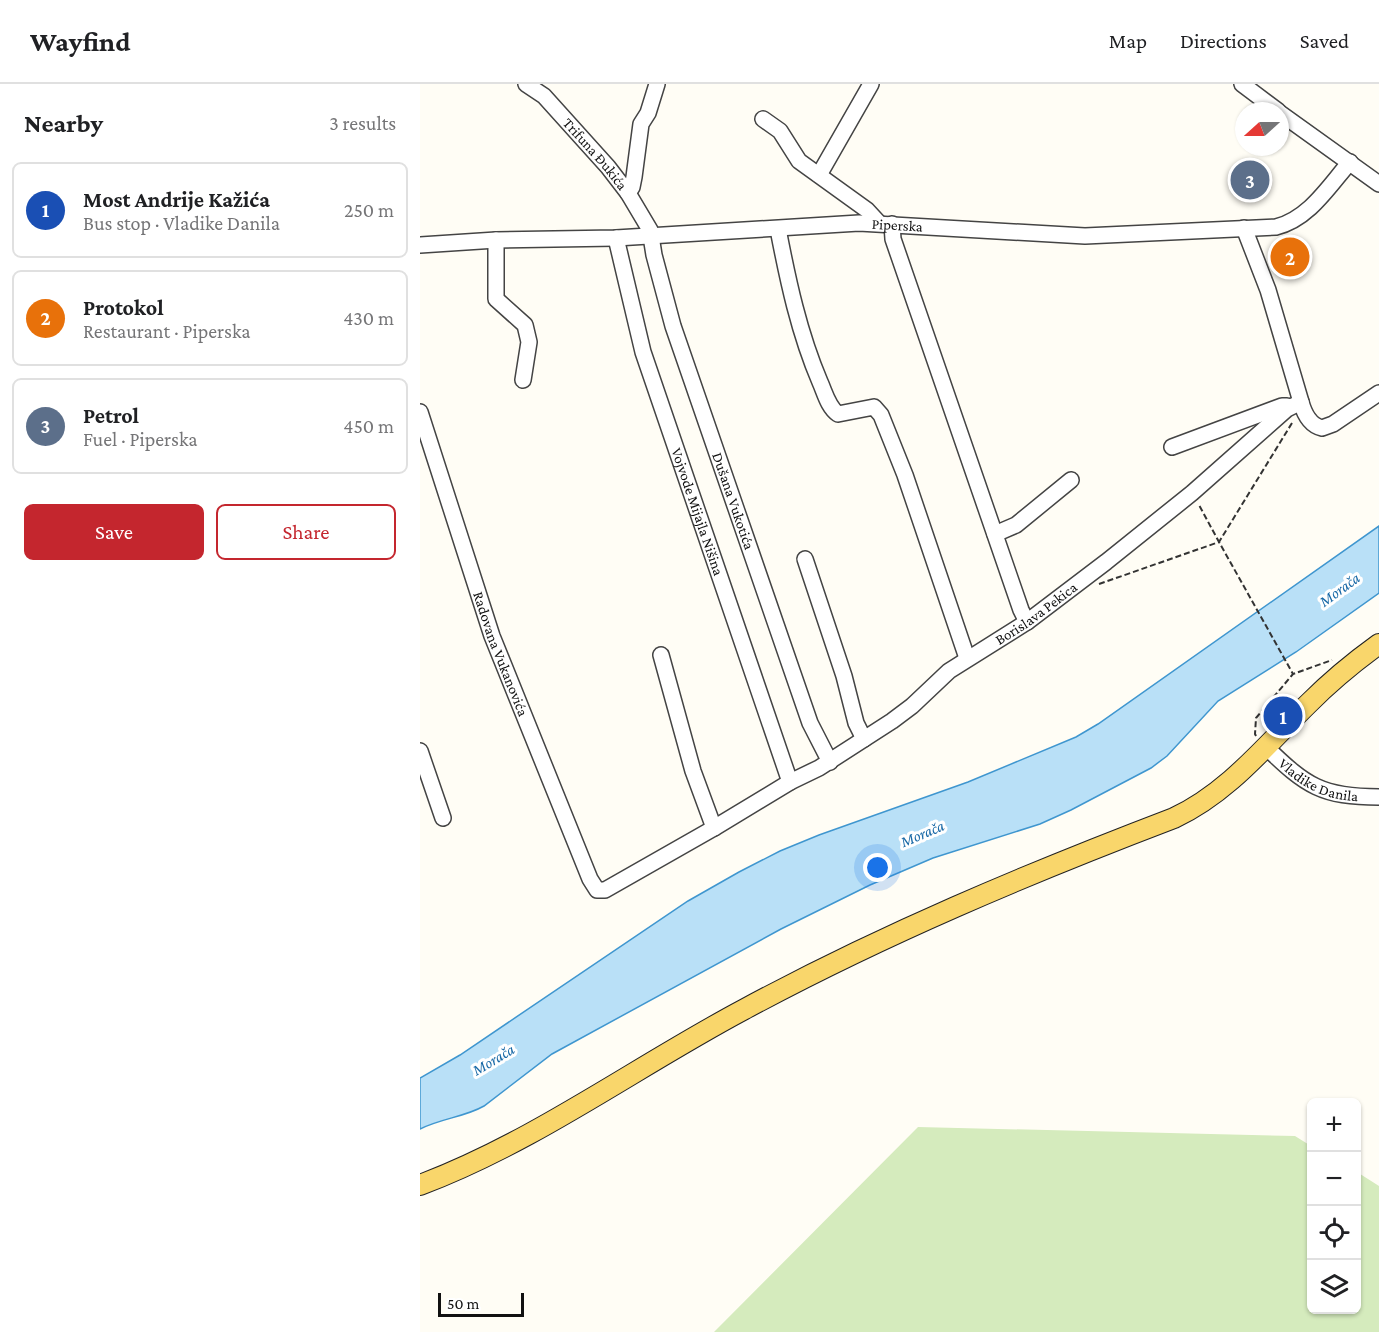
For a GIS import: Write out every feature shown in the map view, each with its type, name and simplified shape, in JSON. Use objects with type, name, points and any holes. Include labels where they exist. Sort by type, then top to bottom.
[{"type":"main road","points":[[420,1185],[467,1166],[524,1138],[712,1027],[801,979],[988,892],[1185,813],[1218,791],[1330,683],[1379,644]]},
{"type":"street","name":"Trifuna Đukića","points":[[526,84],[544,96],[608,167],[628,193],[651,236]]},
{"type":"street","points":[[628,193],[633,186],[641,124],[648,113],[657,84]]},
{"type":"street","points":[[819,175],[872,84]]},
{"type":"street","points":[[1242,84],[1266,102]]},
{"type":"street","points":[[763,118],[780,130],[799,161],[886,224],[1027,622]]},
{"type":"street","points":[[1289,119],[1379,184]]},
{"type":"street","name":"Piperska","points":[[420,245],[496,240],[616,238],[886,224],[1085,236],[1276,227],[1293,222],[1309,208],[1350,162]]},
{"type":"street","points":[[1244,228],[1268,290],[1295,404],[1312,423],[1322,428],[1333,424],[1379,393]]},
{"type":"street","points":[[778,229],[798,322],[809,356],[830,406],[838,414],[874,407],[881,415],[905,475],[967,658]]},
{"type":"street","name":"Dušana Vukotića","points":[[651,236],[673,326],[810,723],[830,762]]},
{"type":"street","name":"Vojvode Mijajla Nišina","points":[[616,238],[643,352],[790,782]]},
{"type":"street","points":[[496,240],[496,299],[525,325],[529,342],[523,380]]},
{"type":"street","points":[[1172,447],[1282,406],[1295,404]]},
{"type":"street","name":"Borislava Pekica","points":[[597,890],[603,891],[609,888],[790,782],[830,762],[912,706],[949,671],[1027,622],[1086,577],[1192,493],[1295,404]]},
{"type":"street","name":"Radovana Vukanovića","points":[[420,412],[492,636],[590,879],[597,890]]},
{"type":"street","points":[[994,534],[1016,525],[1071,480]]},
{"type":"street","points":[[805,559],[844,676],[856,723],[864,739]]},
{"type":"street","points":[[661,655],[693,771],[714,828]]},
{"type":"street","name":"Vladike Danila","points":[[1266,747],[1299,778],[1315,787],[1345,796],[1379,797]]},
{"type":"street","points":[[420,750],[443,818]]},
{"type":"path","points":[[1086,577],[1094,586],[1219,542],[1298,413],[1295,404]]},
{"type":"path","points":[[1192,493],[1293,674]]},
{"type":"path","points":[[1266,747],[1255,734],[1256,718],[1293,674],[1338,658]]},
{"type":"green space","points":[[918,1127],[1295,1136],[1307,1144],[1307,1314],[1361,1314],[1361,1175],[1379,1186],[1379,1332],[714,1332]]},
{"type":"water","name":"Morača","points":[[1379,526],[1379,593],[1296,652],[1218,701],[1167,756],[1151,768],[1040,824],[933,858],[870,885],[781,929],[552,1054],[484,1106],[420,1129],[420,1078],[460,1055],[688,901],[780,851],[968,782],[1076,737],[1098,724]]},
{"type":"place","name":"Petrol","points":[[1250,180]]},
{"type":"place","name":"Protokol","points":[[1290,257]]},
{"type":"place","name":"Most Andrije Kažića","points":[[1283,716]]}]
